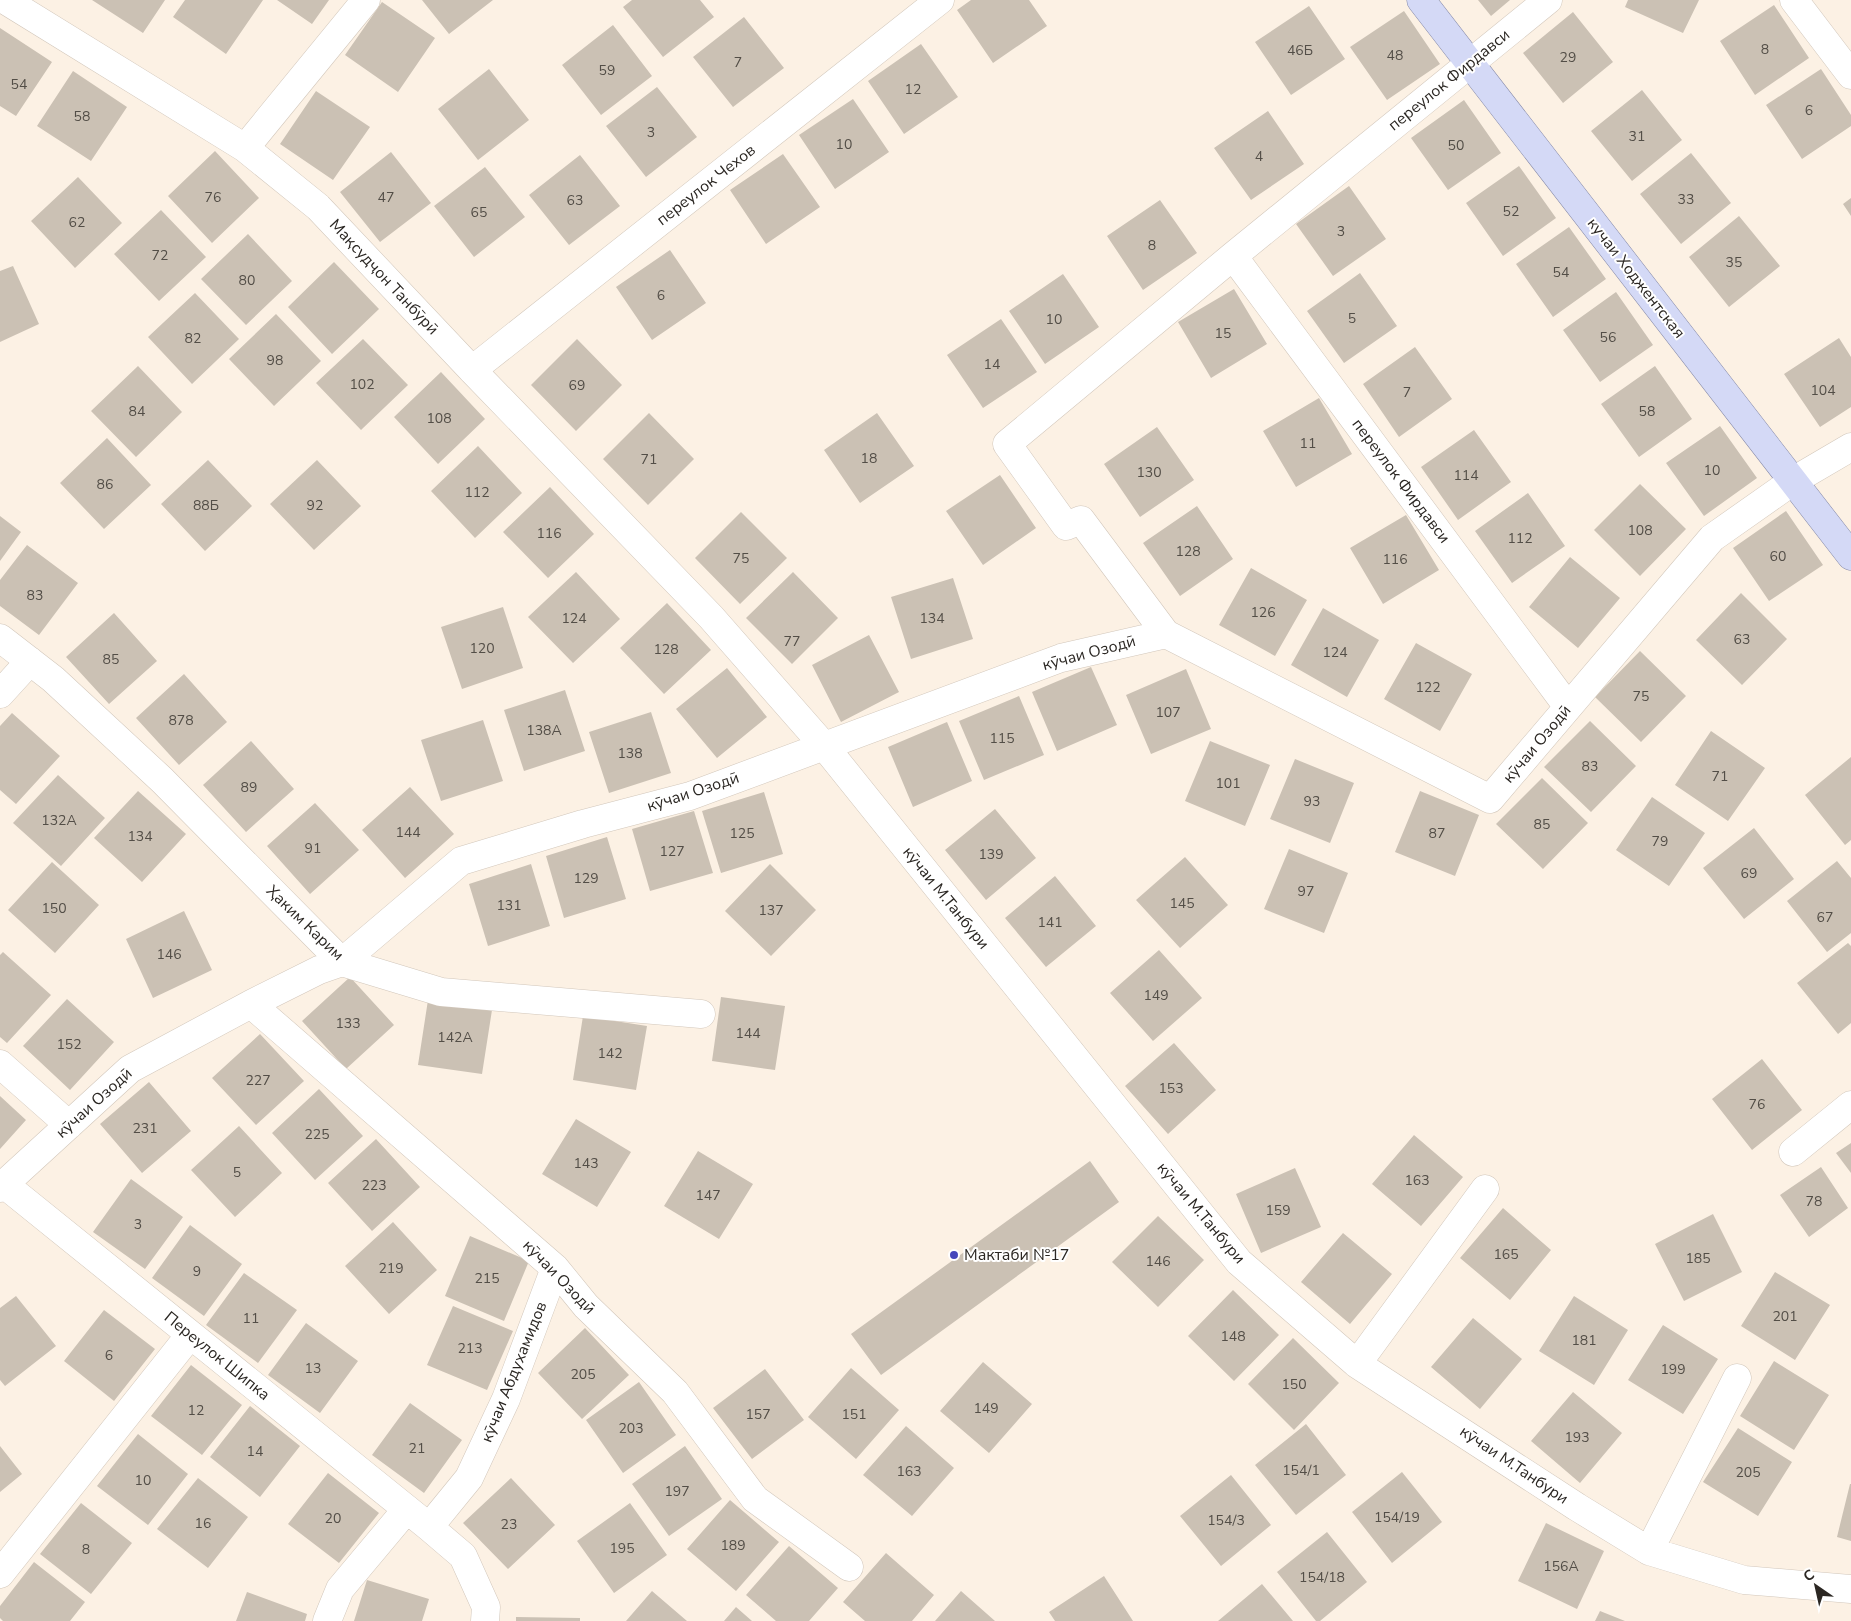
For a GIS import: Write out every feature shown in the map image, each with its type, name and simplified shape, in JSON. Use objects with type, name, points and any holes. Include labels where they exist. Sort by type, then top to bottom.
[{"type":"main road","name":"кучаи Ходжентская","points":[[1421,0],[1471,62],[1851,556]]},
{"type":"street","name":"Мақсудҷон Танбӯрӣ","points":[[5,0],[245,148],[318,207],[472,370],[711,617]]},
{"type":"street","points":[[245,148],[366,0]]},
{"type":"street","name":"переулок Чехов","points":[[472,370],[940,0]]},
{"type":"street","name":"переулок Фирдавси","points":[[1081,520],[1066,526],[1006,444],[1233,256],[1548,0]]},
{"type":"street","points":[[1794,0],[1851,75]]},
{"type":"street","name":"переулок Фирдавси","points":[[1233,256],[1568,707]]},
{"type":"street","name":"кӯчаи Озодӣ","points":[[1081,520],[1166,634],[1490,799],[1712,538],[1793,481],[1851,447]]},
{"type":"street","name":"кӯчаи М.Танбури","points":[[711,617],[825,747],[1239,1262],[1357,1364],[1577,1507],[1649,1551],[1744,1580],[1851,1589]]},
{"type":"street","name":"кӯчаи Озодӣ","points":[[2,1187],[130,1069],[251,1004],[319,970],[342,962],[462,861],[582,824],[690,796],[1061,658],[1166,634]]},
{"type":"street","name":"Ҳаким Карим","points":[[0,638],[53,679],[162,780],[342,962],[441,992],[701,1014]]},
{"type":"street","points":[[0,694],[30,661]]},
{"type":"street","name":"кӯчаи Озодӣ","points":[[251,1004],[555,1268],[586,1306],[675,1392],[755,1499],[849,1567]]},
{"type":"street","points":[[0,1064],[69,1125]]},
{"type":"street","points":[[1793,1152],[1851,1106]]},
{"type":"street","name":"Переулок Шипка","points":[[2,1187],[429,1526]]},
{"type":"street","points":[[1357,1364],[1485,1189]]},
{"type":"street","name":"кӯчаи Абдухамидов","points":[[429,1526],[468,1478],[506,1399],[555,1268]]},
{"type":"street","points":[[0,1574],[190,1335]]},
{"type":"street","points":[[1649,1551],[1737,1378]]},
{"type":"street","points":[[327,1621],[340,1589],[408,1509]]},
{"type":"street","points":[[429,1526],[463,1556],[486,1614]]},
{"type":"building","points":[[92,0],[165,0],[143,33]]},
{"type":"building","points":[[185,0],[263,0],[226,54],[173,17]]},
{"type":"building","points":[[277,0],[329,0],[312,24]]},
{"type":"building","points":[[422,0],[493,0],[449,34]]},
{"type":"building","points":[[632,0],[700,0],[714,17],[663,57],[623,7]]},
{"type":"building","points":[[971,0],[1029,0],[1047,26],[993,63],[957,10]]},
{"type":"building","points":[[1478,0],[1510,0],[1491,16]]},
{"type":"building","points":[[1628,0],[1699,0],[1683,33],[1625,7]]},
{"type":"building","points":[[382,2],[435,38],[398,92],[345,55]]},
{"type":"building","points":[[1774,5],[1809,58],[1755,95],[1720,41]]},
{"type":"building","points":[[1309,6],[1345,59],[1291,95],[1255,42]]},
{"type":"building","points":[[1404,11],[1440,64],[1387,100],[1350,47]]},
{"type":"building","points":[[1573,12],[1613,62],[1563,103],[1523,53]]},
{"type":"building","points":[[744,17],[784,68],[733,107],[693,57]]},
{"type":"building","points":[[613,25],[652,76],[601,115],[562,65]]},
{"type":"building","points":[[0,28],[52,62],[16,116],[0,106]]},
{"type":"building","points":[[921,44],[958,97],[904,134],[868,81]]},
{"type":"building","points":[[489,69],[529,120],[478,160],[438,109]]},
{"type":"building","points":[[1821,69],[1851,115],[1851,126],[1802,159],[1766,105]]},
{"type":"building","points":[[73,71],[127,107],[91,161],[37,126]]},
{"type":"building","points":[[657,87],[697,137],[646,177],[606,126]]},
{"type":"building","points":[[1642,90],[1682,140],[1632,181],[1591,131]]},
{"type":"building","points":[[316,91],[370,127],[333,180],[280,144]]},
{"type":"building","points":[[853,99],[889,152],[835,189],[799,135]]},
{"type":"building","points":[[1464,100],[1501,153],[1448,190],[1411,138]]},
{"type":"building","points":[[1268,111],[1304,164],[1251,200],[1214,148]]},
{"type":"building","points":[[215,151],[259,198],[212,243],[168,196]]},
{"type":"building","points":[[391,152],[431,203],[380,242],[340,192]]},
{"type":"building","points":[[1691,153],[1731,203],[1681,244],[1640,194]]},
{"type":"building","points":[[783,154],[820,207],[766,244],[730,190]]},
{"type":"building","points":[[580,155],[620,206],[569,245],[529,195]]},
{"type":"building","points":[[1519,166],[1556,218],[1503,256],[1466,203]]},
{"type":"building","points":[[485,167],[525,217],[474,257],[434,206]]},
{"type":"building","points":[[78,177],[122,223],[75,268],[31,221]]},
{"type":"building","points":[[1349,186],[1386,239],[1333,276],[1296,224]]},
{"type":"building","points":[[1851,198],[1851,216],[1843,204]]},
{"type":"building","points":[[1160,200],[1197,253],[1143,290],[1107,236]]},
{"type":"building","points":[[161,210],[206,257],[159,301],[114,254]]},
{"type":"building","points":[[1739,216],[1780,266],[1729,307],[1689,257]]},
{"type":"building","points":[[1569,227],[1606,279],[1553,317],[1516,264]]},
{"type":"building","points":[[248,234],[292,281],[246,325],[201,279]]},
{"type":"building","points":[[670,250],[706,303],[652,340],[616,287]]},
{"type":"building","points":[[334,262],[379,309],[332,354],[288,307]]},
{"type":"building","points":[[13,266],[39,324],[0,342],[0,271]]},
{"type":"building","points":[[1360,273],[1397,326],[1344,363],[1307,311]]},
{"type":"building","points":[[1063,274],[1099,327],[1045,364],[1009,311]]},
{"type":"building","points":[[1234,289],[1267,344],[1211,378],[1178,322]]},
{"type":"building","points":[[1616,292],[1653,345],[1600,382],[1563,330]]},
{"type":"building","points":[[195,293],[239,339],[192,384],[148,337]]},
{"type":"building","points":[[276,314],[321,361],[274,406],[229,359]]},
{"type":"building","points":[[1001,319],[1037,372],[983,408],[947,355]]},
{"type":"building","points":[[1839,338],[1851,357],[1851,407],[1820,427],[1784,374]]},
{"type":"building","points":[[363,339],[408,385],[361,430],[316,383]]},
{"type":"building","points":[[577,339],[622,385],[576,431],[531,385]]},
{"type":"building","points":[[1415,347],[1452,399],[1399,437],[1363,384]]},
{"type":"building","points":[[138,366],[182,412],[136,457],[91,411]]},
{"type":"building","points":[[1655,366],[1692,419],[1639,457],[1601,404]]},
{"type":"building","points":[[441,372],[485,419],[438,464],[394,417]]},
{"type":"building","points":[[1319,398],[1352,454],[1296,487],[1263,431]]},
{"type":"building","points":[[649,413],[694,459],[648,505],[603,459]]},
{"type":"building","points":[[877,413],[914,466],[860,503],[824,450]]},
{"type":"building","points":[[1720,426],[1757,478],[1704,516],[1666,463]]},
{"type":"building","points":[[1157,427],[1194,480],[1140,517],[1104,464]]},
{"type":"building","points":[[1474,430],[1511,482],[1458,520],[1421,467]]},
{"type":"building","points":[[107,438],[151,485],[104,529],[60,483]]},
{"type":"building","points":[[478,446],[522,493],[475,538],[431,491]]},
{"type":"building","points":[[208,460],[252,506],[205,551],[161,504]]},
{"type":"building","points":[[317,460],[361,506],[314,550],[270,504]]},
{"type":"building","points":[[1000,475],[1036,528],[983,565],[946,511]]},
{"type":"building","points":[[1640,484],[1686,529],[1640,576],[1594,530]]},
{"type":"building","points":[[550,487],[594,534],[548,578],[503,532]]},
{"type":"building","points":[[1528,493],[1565,546],[1512,583],[1475,531]]},
{"type":"building","points":[[1197,506],[1233,559],[1180,596],[1143,543]]},
{"type":"building","points":[[1786,511],[1823,565],[1769,601],[1733,548]]},
{"type":"building","points":[[741,512],[787,558],[740,604],[695,558]]},
{"type":"building","points":[[1406,515],[1439,570],[1383,604],[1350,548]]},
{"type":"building","points":[[0,516],[21,532],[0,561]]},
{"type":"building","points":[[27,545],[78,583],[39,635],[0,606],[0,580]]},
{"type":"building","points":[[1570,557],[1620,598],[1578,648],[1529,607]]},
{"type":"building","points":[[1251,568],[1307,600],[1275,656],[1219,625]]},
{"type":"building","points":[[576,572],[620,619],[573,663],[528,617]]},
{"type":"building","points":[[793,572],[838,618],[792,664],[746,618]]},
{"type":"building","points":[[953,578],[973,639],[911,659],[891,597]]},
{"type":"building","points":[[1741,593],[1787,639],[1742,685],[1696,640]]},
{"type":"building","points":[[667,603],[711,650],[664,694],[620,648]]},
{"type":"building","points":[[503,607],[523,668],[462,689],[441,627]]},
{"type":"building","points":[[1323,608],[1379,640],[1347,697],[1291,665]]},
{"type":"building","points":[[114,613],[157,661],[109,704],[66,657]]},
{"type":"building","points":[[869,635],[899,692],[841,722],[812,665]]},
{"type":"building","points":[[1416,643],[1472,674],[1440,731],[1384,699]]},
{"type":"building","points":[[1640,651],[1686,696],[1641,742],[1595,697]]},
{"type":"building","points":[[1091,667],[1117,725],[1057,751],[1032,692]]},
{"type":"building","points":[[727,668],[767,717],[717,758],[676,709]]},
{"type":"building","points":[[1186,669],[1211,729],[1151,754],[1126,695]]},
{"type":"building","points":[[184,674],[227,722],[179,765],[136,718]]},
{"type":"building","points":[[565,690],[585,751],[524,771],[504,710]]},
{"type":"building","points":[[1019,696],[1044,755],[984,780],[959,721]]},
{"type":"building","points":[[651,712],[671,773],[609,793],[589,732]]},
{"type":"building","points":[[12,713],[60,756],[16,804],[0,790],[0,726]]},
{"type":"building","points":[[483,720],[503,781],[441,801],[421,740]]},
{"type":"building","points":[[1590,721],[1636,766],[1591,812],[1544,767]]},
{"type":"building","points":[[947,722],[972,781],[913,807],[888,747]]},
{"type":"building","points":[[1711,731],[1765,768],[1728,821],[1675,785]]},
{"type":"building","points":[[251,741],[294,789],[246,832],[203,785]]},
{"type":"building","points":[[1210,741],[1270,765],[1245,826],[1185,801]]},
{"type":"building","points":[[1851,757],[1851,840],[1845,845],[1805,795]]},
{"type":"building","points":[[1295,759],[1354,783],[1330,843],[1270,819]]},
{"type":"building","points":[[58,775],[105,818],[61,866],[13,823]]},
{"type":"building","points":[[1542,778],[1588,823],[1543,869],[1496,824]]},
{"type":"building","points":[[410,787],[454,834],[405,878],[362,830]]},
{"type":"building","points":[[138,791],[186,834],[142,882],[94,838]]},
{"type":"building","points":[[1420,791],[1479,815],[1455,876],[1395,852]]},
{"type":"building","points":[[764,792],[783,854],[721,873],[702,811]]},
{"type":"building","points":[[1652,797],[1705,833],[1669,886],[1616,850]]},
{"type":"building","points":[[315,803],[359,850],[310,894],[267,846]]},
{"type":"building","points":[[995,809],[1036,858],[986,900],[945,850]]},
{"type":"building","points":[[694,811],[713,873],[650,891],[632,829]]},
{"type":"building","points":[[1754,828],[1794,879],[1744,919],[1703,868]]},
{"type":"building","points":[[607,837],[626,899],[564,918],[546,856]]},
{"type":"building","points":[[1289,849],[1348,873],[1324,933],[1264,909]]},
{"type":"building","points":[[1185,857],[1228,905],[1180,948],[1136,900]]},
{"type":"building","points":[[1837,861],[1851,878],[1851,933],[1827,952],[1787,901]]},
{"type":"building","points":[[52,862],[99,905],[55,953],[8,910]]},
{"type":"building","points":[[531,864],[550,926],[488,946],[469,884]]},
{"type":"building","points":[[770,864],[816,910],[771,956],[725,911]]},
{"type":"building","points":[[1055,876],[1096,926],[1046,967],[1005,918]]},
{"type":"building","points":[[184,911],[212,970],[153,998],[126,939]]},
{"type":"building","points":[[1848,943],[1851,946],[1851,1023],[1838,1034],[1797,983]]},
{"type":"building","points":[[1159,950],[1202,998],[1153,1041],[1110,993]]},
{"type":"building","points":[[3,952],[51,995],[7,1043],[0,1037],[0,955]]},
{"type":"building","points":[[350,977],[394,1025],[346,1069],[302,1021]]},
{"type":"building","points":[[721,997],[785,1006],[775,1070],[712,1061]]},
{"type":"building","points":[[67,999],[114,1042],[70,1090],[23,1046]]},
{"type":"building","points":[[428,1000],[492,1010],[482,1074],[418,1065]]},
{"type":"building","points":[[583,1016],[647,1026],[636,1090],[573,1080]]},
{"type":"building","points":[[260,1034],[304,1081],[256,1125],[212,1078]]},
{"type":"building","points":[[1174,1043],[1216,1090],[1168,1134],[1125,1086]]},
{"type":"building","points":[[1762,1059],[1802,1110],[1752,1150],[1712,1099]]},
{"type":"building","points":[[149,1082],[191,1131],[142,1173],[100,1124]]},
{"type":"building","points":[[319,1089],[363,1136],[315,1180],[272,1133]]},
{"type":"building","points":[[0,1096],[26,1120],[0,1149]]},
{"type":"building","points":[[576,1119],[631,1152],[597,1207],[542,1174]]},
{"type":"building","points":[[239,1126],[282,1173],[235,1217],[191,1170]]},
{"type":"building","points":[[1414,1135],[1463,1177],[1421,1226],[1372,1184]]},
{"type":"building","points":[[376,1139],[420,1187],[372,1231],[328,1183]]},
{"type":"building","points":[[1851,1143],[1851,1173],[1836,1153]]},
{"type":"building","points":[[698,1151],[753,1184],[719,1239],[664,1206]]},
{"type":"building","points":[[1090,1161],[1119,1202],[881,1375],[851,1334]]},
{"type":"building","points":[[1821,1167],[1848,1208],[1809,1237],[1780,1195]]},
{"type":"building","points":[[1295,1168],[1321,1227],[1261,1253],[1236,1194]]},
{"type":"building","points":[[131,1179],[183,1217],[145,1269],[93,1232]]},
{"type":"building","points":[[1503,1208],[1551,1250],[1510,1300],[1460,1258]]},
{"type":"building","points":[[1713,1214],[1742,1272],[1684,1301],[1655,1244]]},
{"type":"building","points":[[1158,1216],[1204,1260],[1158,1307],[1112,1262]]},
{"type":"building","points":[[393,1222],[437,1270],[389,1314],[345,1266]]},
{"type":"building","points":[[190,1225],[242,1264],[204,1316],[152,1278]]},
{"type":"building","points":[[1343,1233],[1392,1274],[1350,1324],[1301,1282]]},
{"type":"building","points":[[470,1236],[529,1261],[504,1321],[445,1296]]},
{"type":"building","points":[[1775,1272],[1830,1305],[1795,1360],[1741,1326]]},
{"type":"building","points":[[244,1273],[297,1310],[258,1363],[206,1325]]},
{"type":"building","points":[[1233,1290],[1279,1335],[1234,1381],[1188,1336]]},
{"type":"building","points":[[16,1296],[56,1346],[5,1386],[0,1380],[0,1308]]},
{"type":"building","points":[[1574,1296],[1628,1330],[1594,1385],[1539,1351]]},
{"type":"building","points":[[453,1306],[513,1331],[487,1390],[427,1365]]},
{"type":"building","points":[[104,1310],[155,1349],[114,1401],[64,1361]]},
{"type":"building","points":[[1473,1318],[1522,1359],[1480,1409],[1431,1367]]},
{"type":"building","points":[[306,1323],[358,1361],[320,1413],[268,1375]]},
{"type":"building","points":[[1663,1325],[1718,1359],[1683,1414],[1628,1380]]},
{"type":"building","points":[[585,1328],[629,1375],[582,1419],[538,1373]]},
{"type":"building","points":[[1293,1338],[1339,1383],[1294,1430],[1248,1384]]},
{"type":"building","points":[[1774,1361],[1829,1395],[1794,1450],[1740,1416]]},
{"type":"building","points":[[983,1362],[1032,1404],[989,1453],[940,1411]]},
{"type":"building","points":[[191,1365],[242,1405],[202,1455],[151,1416]]},
{"type":"building","points":[[851,1368],[899,1410],[856,1459],[808,1417]]},
{"type":"building","points":[[765,1369],[804,1420],[752,1459],[713,1408]]},
{"type":"building","points":[[639,1382],[676,1435],[623,1473],[586,1420]]},
{"type":"building","points":[[1573,1392],[1622,1433],[1580,1483],[1531,1441]]},
{"type":"building","points":[[410,1403],[462,1440],[424,1493],[372,1455]]},
{"type":"building","points":[[250,1406],[300,1446],[260,1497],[210,1457]]},
{"type":"building","points":[[1306,1424],[1346,1475],[1296,1515],[1255,1465]]},
{"type":"building","points":[[906,1426],[954,1468],[912,1516],[863,1475]]},
{"type":"building","points":[[1738,1428],[1792,1462],[1758,1516],[1703,1482]]},
{"type":"building","points":[[138,1434],[188,1474],[148,1525],[97,1486]]},
{"type":"building","points":[[0,1446],[22,1474],[0,1492]]},
{"type":"building","points":[[685,1446],[722,1499],[669,1536],[632,1484]]},
{"type":"building","points":[[1402,1472],[1442,1522],[1392,1563],[1352,1512]]},
{"type":"building","points":[[328,1473],[379,1513],[339,1563],[288,1524]]},
{"type":"building","points":[[1231,1475],[1271,1525],[1221,1566],[1180,1516]]},
{"type":"building","points":[[198,1478],[248,1517],[208,1568],[157,1529]]},
{"type":"building","points":[[511,1478],[555,1525],[508,1569],[463,1523]]},
{"type":"building","points":[[1851,1484],[1851,1541],[1837,1537]]},
{"type":"building","points":[[730,1500],[779,1542],[736,1591],[687,1549]]},
{"type":"building","points":[[81,1503],[132,1543],[91,1594],[40,1554]]},
{"type":"building","points":[[630,1503],[667,1555],[614,1593],[577,1541]]},
{"type":"building","points":[[1546,1523],[1604,1551],[1577,1609],[1518,1581]]},
{"type":"building","points":[[1327,1532],[1367,1582],[1320,1621],[1316,1621],[1277,1572]]},
{"type":"building","points":[[789,1546],[838,1588],[809,1621],[776,1621],[746,1595]]},
{"type":"building","points":[[886,1553],[934,1595],[912,1621],[865,1621],[843,1602]]},
{"type":"building","points":[[34,1562],[85,1602],[70,1621],[3,1621],[0,1618],[0,1606]]},
{"type":"building","points":[[1104,1576],[1133,1621],[1055,1621],[1049,1612]]},
{"type":"building","points":[[367,1580],[429,1599],[422,1621],[354,1621]]},
{"type":"building","points":[[1262,1584],[1293,1621],[1218,1621]]},
{"type":"building","points":[[652,1591],[687,1621],[626,1621]]},
{"type":"building","points":[[961,1591],[995,1621],[935,1621]]},
{"type":"building","points":[[247,1592],[307,1614],[305,1621],[236,1621]]},
{"type":"building","points":[[736,1607],[752,1621],[724,1621]]},
{"type":"building","points":[[1600,1611],[1625,1621],[1595,1621]]},
{"type":"building","points":[[516,1617],[580,1618],[580,1621],[516,1621]]},
{"type":"place","name":"Мактаби №17","points":[[954,1255]]}]
